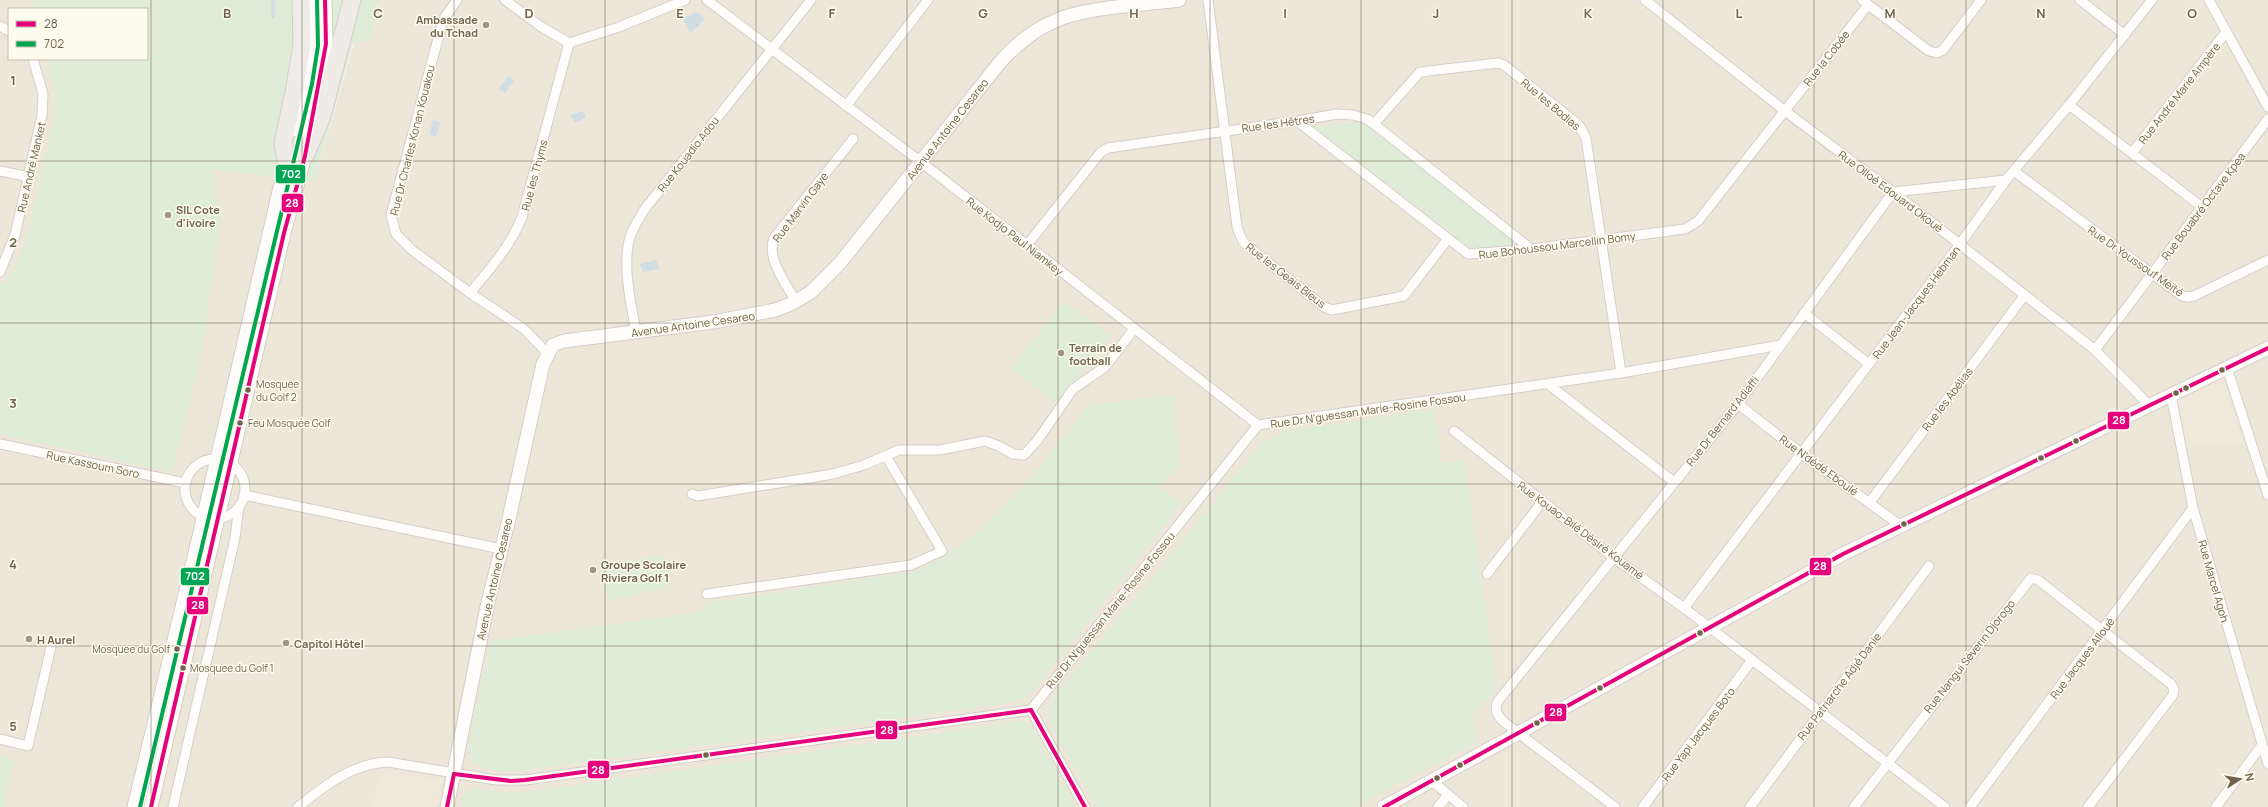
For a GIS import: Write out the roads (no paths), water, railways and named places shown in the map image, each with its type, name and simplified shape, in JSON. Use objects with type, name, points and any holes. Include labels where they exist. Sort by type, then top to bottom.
[{"type":"highway","points":[[286,161],[283,144],[302,44],[301,0]]},
{"type":"highway","points":[[305,156],[322,116],[352,0]]},
{"type":"street","points":[[134,807],[286,161],[306,83],[312,46],[311,0]]},
{"type":"street","points":[[151,807],[284,233],[305,156],[326,44],[325,0]]},
{"type":"street","name":"Rue Dr Charles Konan Kouakou","points":[[457,0],[443,20],[390,216],[396,234],[412,250],[470,294],[524,329],[549,354]]},
{"type":"street","points":[[505,0],[540,26],[569,43],[619,27],[685,0]]},
{"type":"street","points":[[707,0],[772,48]]},
{"type":"street","name":"Rue Kouadio Adou","points":[[636,332],[629,296],[628,250],[631,235],[644,210],[811,0]]},
{"type":"street","points":[[846,106],[928,0]]},
{"type":"street","name":"Avenue Antoine Cesareo","points":[[447,807],[488,602],[543,364],[553,345],[564,341],[755,316],[796,302],[811,292],[836,268],[1001,61],[1014,47],[1041,27],[1056,20],[1087,12],[1179,0]]},
{"type":"street","name":"Rue les Geais Bleus","points":[[1208,0],[1226,130],[1237,227],[1243,242],[1324,307],[1332,310],[1404,296],[1447,240]]},
{"type":"street","name":"Rue Olloé Edouard Okoué","points":[[1645,0],[1785,111],[1893,192],[2024,296],[2095,350],[2149,405]]},
{"type":"street","points":[[1865,2],[1929,51],[1937,53],[1943,50],[1981,0]]},
{"type":"street","points":[[2080,0],[2125,36]]},
{"type":"street","name":"Rue Jean-Jacques Hebman","points":[[1684,608],[1870,364],[2006,180],[2125,36],[2152,0]]},
{"type":"street","points":[[2209,0],[2268,107]]},
{"type":"street","name":"Rue la Cobée","points":[[1785,111],[1865,2]]},
{"type":"street","name":"Rue André Marie Ampère","points":[[2132,153],[2226,32]]},
{"type":"street","name":"Rue les Thyms","points":[[470,294],[515,236],[522,217],[569,43]]},
{"type":"street","name":"Rue Kodjo Paul Niamkey","points":[[772,48],[921,162],[1258,425]]},
{"type":"street","name":"Rue André Manket","points":[[0,272],[11,250],[29,177],[43,105],[40,76],[33,60]]},
{"type":"street","name":"Rue les Bodias","points":[[1374,124],[1420,72],[1498,63],[1504,66],[1580,125],[1584,131],[1603,240],[1621,373]]},
{"type":"street","points":[[2069,105],[2202,207]]},
{"type":"street","name":"Rue Bohoussou Marcellin Bomy","points":[[1296,121],[1447,240],[1468,254],[1474,256],[1685,228],[1698,221],[1785,111]]},
{"type":"street","name":"Rue les Hêtres","points":[[1027,245],[1045,226],[1101,152],[1108,148],[1337,114],[1353,115],[1366,119],[1374,124],[1531,249]]},
{"type":"street","name":"Rue Bouabré Octave Kpea","points":[[2095,350],[2268,119]]},
{"type":"street","name":"Rue Marvin Gaye","points":[[796,302],[773,259],[771,247],[774,238],[853,139]]},
{"type":"street","points":[[0,171],[29,177]]},
{"type":"street","name":"Rue Dr Youssouf Meïté","points":[[2014,171],[2151,275],[2188,297],[2268,260]]},
{"type":"street","points":[[1893,192],[2006,180]]},
{"type":"street","name":"Rue Dr Bernard Adiaffi","points":[[1616,807],[1517,733],[1498,716],[1495,708],[1498,701],[1738,404],[1893,192]]},
{"type":"street","name":"Rue les Abélias","points":[[1870,502],[2024,296]]},
{"type":"street","points":[[1804,313],[1870,364]]},
{"type":"street","points":[[692,494],[698,496],[802,480],[864,465],[899,450],[940,450],[985,441],[999,446],[1018,456],[1024,455],[1037,441],[1073,389],[1105,367],[1134,329]]},
{"type":"street","name":"Rue Dr N'guessan Marie-Rosine Fossou","points":[[1031,710],[1258,425],[1621,373],[1782,345]]},
{"type":"street","points":[[1384,807],[1843,554],[2268,348]]},
{"type":"street","points":[[2227,368],[2268,495]]},
{"type":"street","points":[[1548,384],[1674,482]]},
{"type":"street","name":"Rue Marcel Agoh","points":[[2171,395],[2193,508],[2268,764]]},
{"type":"street","name":"Rue N'dédé Eboulé","points":[[1738,404],[1802,454],[1901,526]]},
{"type":"street","name":"Rue Kouao-Bilé Désiré Kouamé","points":[[1454,431],[1613,557],[1684,608],[1945,807]]},
{"type":"street","name":"Rue Kassoum Soro","points":[[0,444],[186,483]]},
{"type":"street","points":[[706,594],[911,565],[942,551],[886,456]]},
{"type":"street","points":[[173,807],[235,538],[239,506],[244,495],[242,476],[231,463],[216,459],[202,462],[191,470],[186,483],[185,493],[188,503],[194,511],[203,516],[218,519],[230,515],[239,506]]},
{"type":"street","points":[[244,495],[501,549]]},
{"type":"street","points":[[1487,574],[1542,502]]},
{"type":"street","name":"Rue Jacques Alloué","points":[[1970,807],[2193,508]]},
{"type":"street","name":"Rue Patriarche Adjé Danie","points":[[1750,807],[1929,566]]},
{"type":"street","name":"Rue Nangui Séverin Djorogo","points":[[1854,807],[1886,763],[2031,578],[2038,580],[2102,631]]},
{"type":"street","points":[[2088,807],[2172,695],[2174,690],[2171,684],[2102,631]]},
{"type":"street","points":[[0,740],[28,746],[52,647]]},
{"type":"street","name":"Rue Yapi Jacques Boto","points":[[1643,807],[1752,660]]},
{"type":"street","points":[[298,807],[323,787],[347,773],[373,762],[388,762],[454,774],[511,781],[526,780],[1031,710],[1085,807]]},
{"type":"street","points":[[2216,807],[2262,745]]},
{"type":"street","points":[[1432,781],[1463,807]]},
{"type":"street","points":[[1438,807],[1448,795]]},
{"type":"waterway","points":[[273,0],[273,17]]},
{"type":"place","name":"Ambassade du Tchad","points":[[486,25]]},
{"type":"place","name":"SIL Cote d'ivoire","points":[[168,215]]},
{"type":"place","name":"Terrain de football","points":[[1061,353]]},
{"type":"place","name":"Mosquee du Golf 2","points":[[248,390]]},
{"type":"place","name":"Feu Mosquée Golf","points":[[240,423]]},
{"type":"place","name":"Groupe Scolaire Riviera Golf 1","points":[[593,570]]},
{"type":"place","name":"H Aurel","points":[[29,639]]},
{"type":"place","name":"Capitol Hôtel","points":[[286,643]]},
{"type":"place","name":"Mosquee du Golf","points":[[177,649]]},
{"type":"place","name":"Mosquee du Golf 1","points":[[183,668]]}]
